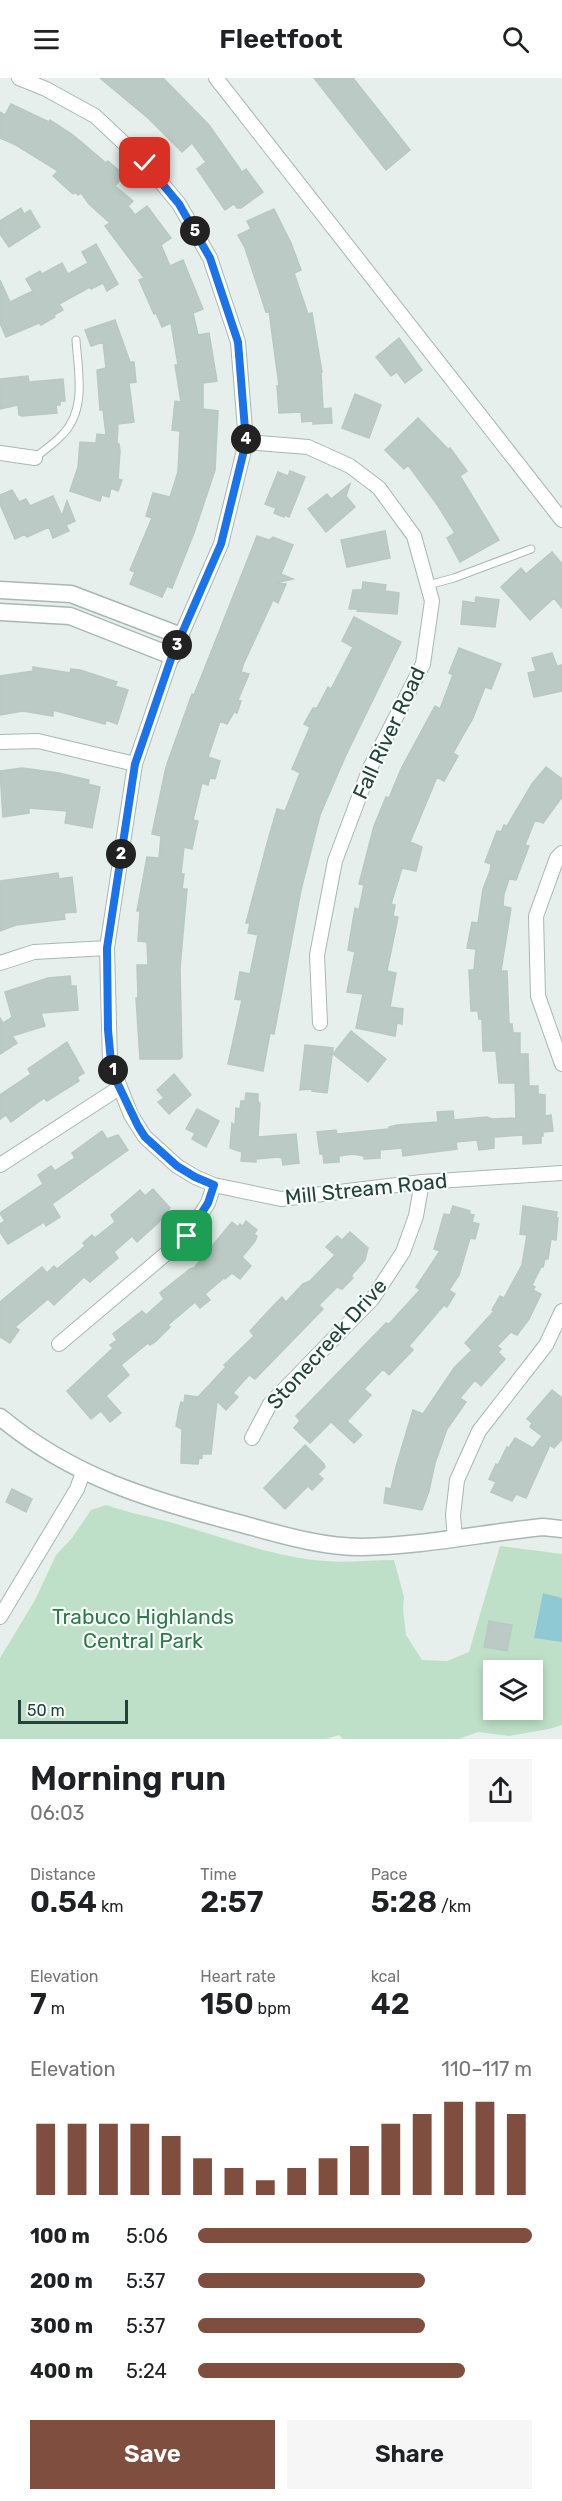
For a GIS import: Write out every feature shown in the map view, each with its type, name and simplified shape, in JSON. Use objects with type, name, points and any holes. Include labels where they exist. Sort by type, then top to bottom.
[{"type":"street","name":"Mill Stream Road","points":[[19,78],[46,89],[95,116],[145,163],[179,204],[210,258],[238,342],[246,442],[221,544],[172,656],[135,764],[107,948],[111,1062],[131,1115],[145,1137],[177,1166],[195,1177],[214,1185],[280,1199],[422,1182],[562,1173]]},
{"type":"street","points":[[216,78],[562,520]]},
{"type":"street","name":"Fall River Road","points":[[246,442],[308,447],[350,466],[378,488],[414,536],[432,601],[423,664],[370,768],[335,861],[317,955],[320,1023]]},
{"type":"street","points":[[0,453],[35,458]]},
{"type":"street","points":[[0,590],[71,594],[181,636]]},
{"type":"street","points":[[0,612],[70,616],[172,656]]},
{"type":"street","points":[[0,742],[38,741],[135,764]]},
{"type":"street","points":[[562,853],[557,858],[536,916],[538,996],[562,1064]]},
{"type":"street","points":[[0,963],[34,952],[107,948]]},
{"type":"street","points":[[0,1165],[119,1088]]},
{"type":"street","name":"Stonecreek Drive","points":[[252,1438],[270,1404],[374,1298],[403,1252],[416,1216],[422,1182]]},
{"type":"street","points":[[59,1344],[187,1236],[208,1203],[214,1185]]},
{"type":"street","points":[[455,1538],[453,1515],[457,1480],[479,1431],[546,1345],[562,1311]]},
{"type":"street","points":[[0,1417],[21,1434],[83,1472],[158,1502],[288,1537],[363,1547],[543,1527],[562,1529]]},
{"type":"street","points":[[0,1617],[77,1489],[83,1472]]},
{"type":"lane","points":[[35,458],[65,432],[78,412],[76,340]]},
{"type":"lane","points":[[428,585],[454,578],[531,549]]},
{"type":"green space","name":"Trabuco Highlands Central Park","points":[[106,1505],[267,1551],[306,1559],[342,1562],[394,1560],[404,1597],[406,1635],[422,1660],[447,1661],[469,1652],[500,1546],[562,1554],[562,1725],[509,1736],[478,1732],[459,1739],[343,1739],[339,1735],[326,1739],[0,1739],[0,1658],[35,1600],[56,1555],[72,1538],[91,1510]]},
{"type":"water","points":[[543,1593],[562,1598],[562,1642],[534,1638]]},
{"type":"building","points":[[100,78],[163,78],[209,125],[242,172],[246,169],[263,192],[241,208],[237,208],[234,204],[225,210],[197,169],[206,162],[192,143],[182,152],[148,118]]},
{"type":"building","points":[[314,78],[353,78],[410,150],[386,170]]},
{"type":"building","points":[[11,104],[49,122],[50,120],[124,175],[115,186],[133,201],[128,206],[135,215],[147,206],[171,238],[161,245],[170,266],[183,260],[203,309],[193,313],[198,335],[209,333],[217,381],[203,383],[203,409],[218,411],[215,470],[194,533],[172,588],[167,586],[162,597],[130,584],[135,572],[130,570],[152,518],[146,516],[153,493],[170,497],[178,472],[180,431],[172,430],[175,401],[181,402],[171,323],[162,327],[156,313],[154,314],[139,280],[144,278],[105,226],[110,223],[89,204],[81,193],[73,194],[53,176],[58,171],[16,145],[0,138],[0,112],[5,115]]},
{"type":"building","points":[[21,208],[24,214],[30,210],[40,227],[9,247],[0,234],[0,221]]},
{"type":"building","points":[[274,209],[301,270],[294,273],[308,314],[312,313],[322,372],[323,409],[331,408],[332,423],[302,422],[301,412],[279,413],[277,386],[279,386],[269,311],[266,312],[245,248],[238,235],[251,229],[247,221]]},
{"type":"building","points":[[96,244],[118,284],[107,291],[103,283],[91,289],[90,287],[59,304],[63,310],[54,315],[55,317],[41,325],[39,323],[6,337],[0,323],[0,280],[10,302],[33,291],[26,279],[40,271],[42,274],[62,263],[68,274],[88,263],[82,252]]},
{"type":"building","points":[[115,320],[130,362],[134,362],[136,382],[129,383],[134,422],[118,424],[117,443],[120,451],[118,479],[122,480],[118,491],[111,488],[109,497],[102,495],[100,501],[70,491],[78,467],[80,442],[96,443],[97,434],[106,435],[103,410],[100,410],[97,370],[106,368],[103,342],[91,346],[85,330]]},
{"type":"building","points":[[399,338],[422,370],[405,383],[397,372],[391,376],[376,357]]},
{"type":"building","points":[[28,376],[29,382],[63,379],[65,401],[60,401],[60,405],[56,405],[57,413],[22,416],[19,415],[18,405],[0,409],[0,379]]},
{"type":"building","points":[[355,394],[381,405],[369,438],[342,428]]},
{"type":"building","points":[[418,418],[448,449],[450,448],[467,471],[460,476],[499,540],[460,562],[447,538],[455,533],[436,503],[408,465],[404,469],[385,450]]},
{"type":"building","points":[[290,471],[305,477],[289,517],[285,515],[284,517],[274,513],[276,508],[265,504],[278,472],[288,476]]},
{"type":"building","points":[[350,484],[346,496],[355,507],[326,532],[308,509],[327,494],[331,499]]},
{"type":"building","points":[[12,490],[19,502],[26,499],[30,506],[53,496],[62,516],[67,501],[75,521],[66,525],[69,531],[53,538],[49,527],[27,537],[25,534],[15,539],[0,504],[0,495]]},
{"type":"building","points":[[385,531],[390,558],[347,567],[341,540]]},
{"type":"building","points":[[257,536],[269,540],[273,537],[293,545],[281,574],[293,579],[275,583],[286,584],[278,603],[273,600],[243,665],[241,672],[249,674],[238,700],[241,701],[237,713],[234,712],[227,724],[220,721],[208,757],[220,761],[215,779],[210,778],[208,785],[202,783],[193,820],[198,821],[192,849],[184,847],[182,889],[187,889],[180,968],[182,1057],[180,1059],[140,1059],[136,998],[138,998],[137,965],[148,965],[147,942],[138,941],[140,911],[137,911],[147,857],[159,858],[161,836],[152,834],[166,767],[192,694],[194,695]]},
{"type":"building","points":[[552,552],[562,564],[562,608],[554,598],[530,620],[501,587],[521,568],[526,574]]},
{"type":"building","points":[[363,582],[386,585],[385,591],[399,593],[397,614],[349,609],[353,590],[362,590]]},
{"type":"building","points":[[476,597],[499,600],[495,627],[461,624],[463,601],[475,603]]},
{"type":"building","points":[[354,617],[401,642],[345,757],[320,815],[301,890],[274,1034],[270,1033],[263,1071],[228,1064],[242,1000],[235,999],[240,972],[250,974],[258,935],[248,933],[250,923],[246,923],[268,840],[277,809],[285,811],[300,773],[292,769],[310,727],[304,724],[313,708],[317,708],[328,687],[331,689],[353,647],[342,641]]},
{"type":"building","points":[[459,648],[501,664],[491,689],[485,687],[473,718],[453,753],[458,756],[444,781],[437,777],[410,842],[422,847],[416,871],[402,868],[391,904],[395,905],[393,916],[398,917],[387,971],[396,973],[390,1007],[403,1009],[402,1024],[397,1023],[395,1036],[356,1028],[363,994],[347,992],[355,952],[348,950],[355,908],[359,910],[364,885],[359,884],[374,826],[386,797],[389,798],[401,769],[435,706],[440,709],[453,675],[449,673]]},
{"type":"building","points":[[552,653],[557,666],[562,665],[562,691],[534,697],[528,673],[536,671],[532,658]]},
{"type":"building","points":[[33,667],[70,673],[71,669],[80,670],[117,682],[115,686],[128,690],[117,724],[106,720],[105,724],[53,710],[53,716],[23,711],[0,715],[0,676],[33,671]]},
{"type":"building","points":[[546,767],[562,779],[562,797],[543,823],[535,820],[525,845],[529,846],[516,880],[509,879],[503,906],[511,908],[501,971],[507,971],[509,1024],[512,1024],[513,1033],[520,1033],[520,1054],[528,1054],[529,1086],[538,1086],[538,1094],[545,1095],[545,1116],[551,1115],[553,1131],[543,1132],[541,1143],[523,1144],[523,1135],[494,1137],[494,1148],[479,1150],[477,1140],[456,1142],[457,1149],[403,1156],[402,1148],[380,1150],[380,1158],[364,1159],[364,1156],[353,1154],[339,1156],[339,1162],[324,1163],[323,1154],[320,1154],[317,1132],[336,1130],[337,1134],[389,1129],[397,1125],[438,1122],[437,1112],[453,1111],[454,1120],[487,1117],[492,1119],[516,1118],[515,1083],[499,1083],[496,1051],[483,1051],[482,1019],[479,1019],[478,1011],[471,1011],[469,970],[474,970],[476,949],[467,948],[472,922],[478,923],[483,889],[491,864],[485,862],[497,831],[501,832],[504,825],[507,826],[532,784]]},
{"type":"building","points":[[22,768],[89,780],[88,784],[100,787],[92,828],[65,823],[67,811],[29,808],[29,813],[3,817],[0,771]]},
{"type":"building","points":[[58,873],[59,879],[72,877],[76,912],[64,913],[65,919],[16,925],[0,931],[0,881]]},
{"type":"building","points":[[70,976],[71,986],[76,986],[78,1010],[41,1013],[45,1026],[12,1036],[17,1043],[0,1054],[0,1018],[3,1023],[12,1017],[5,992],[48,978]]},
{"type":"building","points":[[351,1031],[386,1059],[368,1082],[333,1054]]},
{"type":"building","points":[[67,1042],[84,1073],[77,1077],[79,1081],[47,1101],[44,1098],[11,1122],[6,1115],[0,1119],[0,1095],[31,1074],[28,1069]]},
{"type":"building","points":[[305,1045],[333,1048],[327,1093],[312,1091],[312,1089],[300,1090]]},
{"type":"building","points":[[174,1074],[191,1095],[169,1114],[158,1102],[164,1098],[157,1090]]},
{"type":"building","points":[[246,1093],[258,1094],[258,1103],[260,1103],[258,1137],[296,1134],[299,1163],[283,1165],[282,1158],[278,1157],[256,1159],[256,1162],[241,1161],[242,1152],[230,1148],[236,1108],[240,1109],[241,1101],[245,1101]]},
{"type":"building","points":[[197,1109],[219,1121],[206,1147],[192,1139],[195,1133],[186,1129]]},
{"type":"building","points":[[102,1131],[107,1139],[118,1135],[128,1150],[52,1204],[60,1217],[46,1226],[44,1222],[8,1244],[0,1232],[0,1224],[5,1221],[0,1213],[43,1184],[38,1175],[51,1166],[55,1171],[75,1158],[72,1153]]},
{"type":"building","points":[[153,1189],[170,1208],[158,1223],[137,1242],[132,1236],[114,1252],[118,1258],[90,1282],[84,1277],[54,1305],[48,1299],[15,1327],[19,1330],[10,1343],[0,1337],[0,1302],[42,1267],[47,1273],[54,1266],[57,1269],[85,1246],[83,1243],[92,1235],[95,1238],[115,1222],[111,1215],[140,1190],[145,1196]]},
{"type":"building","points":[[453,1206],[470,1211],[469,1214],[474,1215],[472,1222],[479,1224],[475,1239],[470,1238],[459,1275],[449,1290],[455,1294],[447,1307],[444,1305],[409,1346],[413,1350],[389,1375],[383,1369],[364,1389],[371,1395],[347,1421],[362,1435],[354,1443],[331,1422],[310,1443],[294,1428],[300,1421],[296,1416],[420,1290],[416,1287],[440,1251],[434,1249],[444,1214],[450,1215]]},
{"type":"building","points":[[523,1206],[557,1212],[556,1240],[551,1239],[548,1259],[545,1259],[532,1285],[535,1287],[533,1290],[541,1294],[529,1319],[517,1335],[511,1332],[497,1346],[501,1349],[498,1352],[505,1359],[481,1386],[475,1380],[460,1398],[466,1402],[447,1429],[422,1510],[384,1503],[386,1488],[391,1489],[413,1410],[423,1414],[454,1368],[472,1350],[465,1343],[494,1311],[492,1310],[500,1296],[504,1298],[522,1265],[527,1235],[520,1234]]},
{"type":"building","points":[[246,1221],[257,1230],[254,1234],[257,1236],[255,1241],[242,1257],[251,1266],[240,1279],[232,1273],[224,1278],[205,1294],[210,1300],[200,1308],[195,1302],[168,1325],[170,1327],[155,1342],[150,1345],[148,1343],[121,1365],[129,1375],[106,1396],[121,1413],[110,1422],[101,1411],[91,1419],[67,1391],[113,1348],[110,1345],[117,1340],[113,1334],[142,1311],[146,1315],[164,1299],[160,1293],[194,1268],[232,1222],[238,1227],[240,1224],[243,1226]]},
{"type":"building","points":[[350,1232],[368,1248],[365,1260],[351,1276],[353,1278],[342,1289],[337,1287],[319,1305],[323,1309],[255,1379],[249,1375],[233,1393],[238,1397],[226,1410],[217,1401],[211,1454],[202,1454],[198,1464],[181,1463],[182,1429],[176,1426],[181,1402],[184,1403],[185,1395],[198,1397],[226,1367],[224,1365],[254,1336],[250,1331],[276,1303],[282,1297],[286,1302],[335,1255],[326,1247],[337,1236],[342,1240]]},
{"type":"building","points":[[552,1390],[562,1398],[562,1439],[554,1448],[550,1445],[526,1498],[516,1494],[512,1501],[491,1492],[496,1482],[489,1479],[496,1464],[498,1465],[507,1447],[509,1448],[515,1438],[533,1448],[542,1436],[530,1427],[532,1423],[527,1419]]},
{"type":"building","points":[[305,1445],[324,1464],[325,1467],[318,1474],[323,1479],[312,1490],[308,1486],[285,1509],[264,1488]]},
{"type":"building","points":[[12,1489],[32,1499],[26,1512],[6,1502]]},
{"type":"building","points":[[489,1621],[512,1625],[507,1651],[484,1647]]},
{"type":"route","points":[[145,163],[179,204],[210,258],[238,342],[246,442],[221,544],[172,656],[135,764],[107,948],[108,1030],[111,1062],[114,1076],[131,1115],[145,1137],[177,1166],[214,1185],[208,1203],[187,1236]]}]
